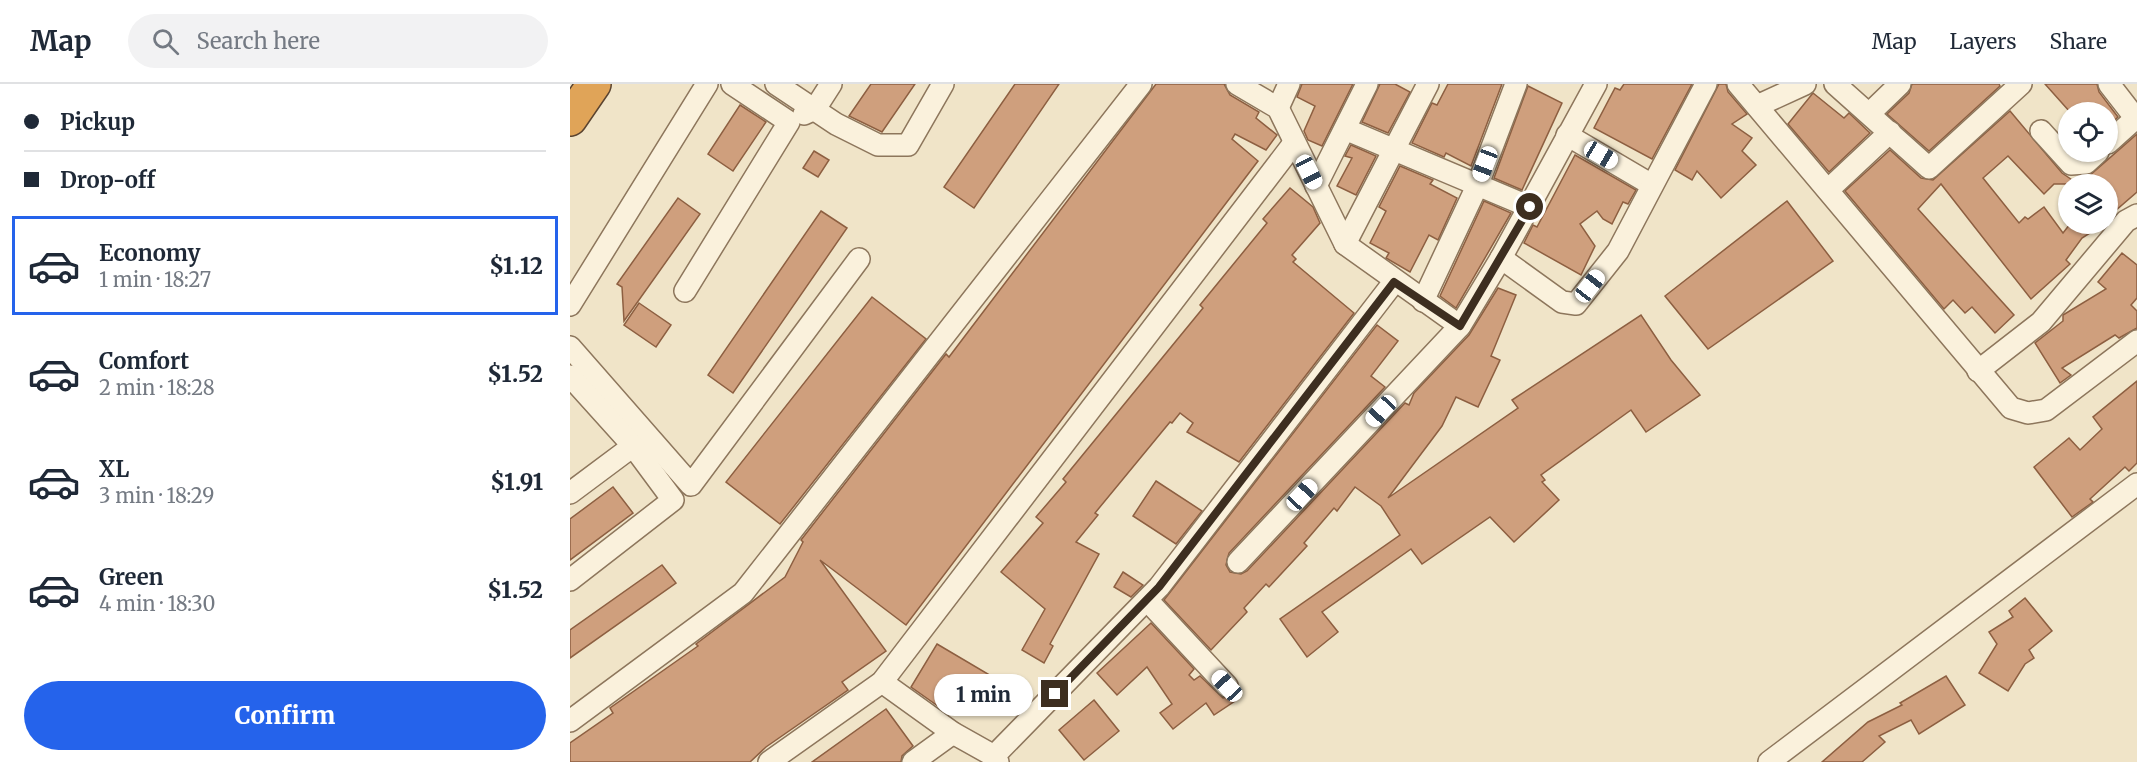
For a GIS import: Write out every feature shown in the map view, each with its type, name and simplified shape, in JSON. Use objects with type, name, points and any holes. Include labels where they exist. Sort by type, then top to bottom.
[{"type":"highway","points":[[570,119],[594,84]]},
{"type":"street","points":[[570,305],[707,84]]},
{"type":"street","points":[[732,84],[789,122]]},
{"type":"street","points":[[776,84],[836,124],[878,145],[908,145],[944,84]]},
{"type":"street","points":[[685,291],[789,122],[815,109],[831,84]]},
{"type":"street","points":[[570,721],[743,593],[1141,84]]},
{"type":"street","points":[[1237,84],[1278,108],[1345,244],[1394,282],[1460,326]]},
{"type":"street","points":[[1278,108],[1289,84]]},
{"type":"street","points":[[1316,186],[1367,84]]},
{"type":"street","points":[[1345,244],[1428,84]]},
{"type":"street","points":[[1423,301],[1478,184],[1516,84]]},
{"type":"street","points":[[1238,562],[1460,326],[1530,207],[1596,84]]},
{"type":"street","points":[[1501,258],[1562,302],[1576,304],[1617,251],[1706,84]]},
{"type":"street","points":[[1738,84],[2010,408],[2037,413],[2054,405],[2137,341]]},
{"type":"street","points":[[1756,106],[1805,84]]},
{"type":"street","points":[[1835,84],[1929,168],[2020,84]]},
{"type":"street","points":[[1870,113],[1900,84]]},
{"type":"street","points":[[2109,84],[2136,118],[2118,134]]},
{"type":"street","points":[[1345,129],[1530,207]]},
{"type":"street","points":[[2041,131],[2058,150]]},
{"type":"street","points":[[1828,190],[1890,132]]},
{"type":"street","points":[[1567,135],[1652,185]]},
{"type":"street","points":[[769,762],[882,682],[1294,143]]},
{"type":"street","points":[[2069,162],[2081,165],[2085,162]]},
{"type":"street","points":[[1978,371],[2041,322],[2126,221],[2137,215]]},
{"type":"street","points":[[570,347],[691,485],[859,260]]},
{"type":"street","points":[[882,682],[953,733],[996,759],[1147,600],[1394,282]]},
{"type":"street","points":[[570,376],[633,446],[673,500],[570,580]]},
{"type":"street","points":[[570,493],[633,446]]},
{"type":"street","points":[[1768,762],[2137,484]]},
{"type":"street","points":[[1147,600],[1227,686]]},
{"type":"street","points":[[913,762],[953,733]]},
{"type":"building","points":[[871,84],[915,84],[882,132],[849,116]]},
{"type":"building","points":[[1015,84],[1059,84],[974,208],[944,187]]},
{"type":"building","points":[[1156,84],[1224,84],[1230,95],[1259,112],[1256,118],[1277,135],[1266,150],[1235,134],[1232,139],[1258,161],[906,625],[820,560],[886,651],[842,682],[848,690],[766,747],[750,762],[570,762],[570,743],[613,713],[610,708],[698,646],[696,644],[785,577],[803,542],[801,540],[946,354],[949,357]]},
{"type":"building","points":[[1302,84],[1353,84],[1322,146],[1308,140],[1304,131],[1315,106],[1297,97]]},
{"type":"building","points":[[1380,84],[1395,84],[1410,92],[1388,133],[1362,122]]},
{"type":"building","points":[[1448,84],[1502,84],[1471,166],[1446,153],[1444,157],[1412,143],[1432,103],[1437,105]]},
{"type":"building","points":[[1624,84],[1692,84],[1652,159],[1594,128],[1615,88],[1620,90]]},
{"type":"building","points":[[1719,84],[1726,84],[1728,92],[1747,114],[1732,124],[1752,138],[1742,151],[1756,165],[1721,198],[1697,171],[1692,180],[1675,170]]},
{"type":"building","points":[[1912,84],[1999,84],[2000,86],[1929,151],[1887,114],[1909,93]]},
{"type":"building","points":[[2045,84],[2097,84],[2099,92],[2107,102],[2061,102]]},
{"type":"building","points":[[1528,86],[1562,103],[1522,190],[1494,178]]},
{"type":"building","points":[[1813,93],[1844,118],[1849,113],[1870,133],[1829,172],[1788,124]]},
{"type":"building","points":[[740,105],[766,122],[733,171],[708,154]]},
{"type":"building","points":[[2010,111],[2063,174],[2058,174],[2058,184],[2054,184],[2044,194],[2008,156],[1983,178],[2019,223],[2025,217],[2028,219],[2044,207],[2058,226],[2058,234],[2088,234],[2082,238],[2066,260],[2070,264],[2031,299],[1941,184],[1918,209],[2014,315],[1995,333],[1972,307],[1965,313],[1953,300],[1944,309],[1845,191],[1890,150],[1921,178],[1933,180]]},
{"type":"building","points":[[2137,134],[2137,192],[2118,208],[2118,174],[2091,174],[2105,162],[2118,162],[2118,151]]},
{"type":"building","points":[[1351,145],[1376,156],[1356,195],[1337,186],[1352,158],[1345,156]]},
{"type":"building","points":[[814,151],[829,160],[818,177],[803,168]]},
{"type":"building","points":[[1575,155],[1636,190],[1628,204],[1623,202],[1612,224],[1603,219],[1597,211],[1580,224],[1595,246],[1581,275],[1524,243],[1533,225],[1537,227]]},
{"type":"building","points":[[1400,166],[1433,180],[1430,184],[1457,198],[1438,240],[1429,235],[1410,272],[1386,258],[1389,253],[1370,243],[1386,211],[1379,207]]},
{"type":"building","points":[[1290,188],[1313,207],[1320,223],[1292,255],[1296,259],[1293,262],[1354,313],[1239,462],[1187,432],[1193,423],[1180,413],[1172,423],[1170,422],[1095,513],[1098,515],[1076,542],[1099,554],[1050,644],[1053,646],[1044,663],[1022,650],[1045,609],[1001,572],[1043,523],[1036,517],[1066,482],[1063,479],[1203,308],[1200,305],[1267,223],[1263,219]]},
{"type":"building","points":[[678,198],[700,214],[624,321],[622,287],[617,284]]},
{"type":"building","points":[[1484,201],[1511,213],[1456,308],[1440,296]]},
{"type":"building","points":[[1787,201],[1833,261],[1708,349],[1665,296]]},
{"type":"building","points":[[821,211],[847,228],[733,393],[708,375]]},
{"type":"building","points":[[2122,253],[2137,265],[2137,298],[2131,305],[2137,311],[2137,328],[2119,338],[2115,335],[2062,368],[2071,375],[2060,383],[2035,343],[2063,321],[2063,315],[2106,289],[2098,282]]},
{"type":"building","points":[[1498,288],[1516,295],[1491,356],[1500,360],[1478,407],[1456,397],[1442,426],[1388,498],[1518,408],[1512,400],[1641,315],[1671,360],[1700,395],[1646,432],[1631,410],[1541,475],[1545,480],[1542,482],[1559,500],[1514,542],[1490,517],[1422,564],[1411,549],[1322,612],[1338,632],[1307,657],[1280,619],[1400,535],[1381,506],[1355,487],[1337,511],[1334,508],[1304,543],[1307,546],[1269,587],[1266,584],[1244,608],[1247,612],[1211,650],[1164,600],[1377,325],[1398,341],[1371,376],[1385,387],[1229,553],[1226,565],[1230,572],[1241,574],[1247,571],[1405,403],[1409,405],[1414,393],[1469,335]]},
{"type":"building","points":[[872,297],[926,339],[780,524],[726,482]]},
{"type":"building","points":[[639,303],[671,325],[656,347],[624,325]]},
{"type":"building","points":[[2137,381],[2137,463],[2129,471],[2125,467],[2090,499],[2093,502],[2072,517],[2034,467],[2069,438],[2080,450],[2102,429],[2093,417]]},
{"type":"building","points":[[1156,481],[1202,511],[1176,544],[1133,516]]},
{"type":"building","points":[[613,487],[633,513],[570,560],[570,519]]},
{"type":"building","points":[[662,565],[676,583],[570,658],[570,630]]},
{"type":"building","points":[[1123,572],[1143,585],[1131,597],[1114,587]]},
{"type":"building","points":[[2025,598],[2052,631],[2029,650],[2034,658],[2025,664],[2008,691],[1979,673],[1997,644],[1989,632],[2013,617],[2009,611]]},
{"type":"building","points":[[1151,623],[1194,669],[1189,675],[1194,680],[1200,676],[1223,698],[1235,695],[1238,699],[1214,715],[1206,703],[1173,729],[1160,713],[1172,704],[1147,667],[1117,695],[1097,673]]},
{"type":"building","points":[[937,644],[993,677],[973,710],[953,698],[945,711],[911,687]]},
{"type":"building","points":[[1946,676],[1965,705],[1919,734],[1911,720],[1879,736],[1885,742],[1862,762],[1822,762],[1868,722],[1902,705],[1900,703]]},
{"type":"building","points":[[1094,700],[1119,731],[1084,760],[1059,730]]},
{"type":"building","points":[[886,709],[913,746],[902,756],[901,762],[812,762]]},
{"type":"route","points":[[1055,694],[1159,587],[1394,282],[1460,326],[1530,207]]}]
